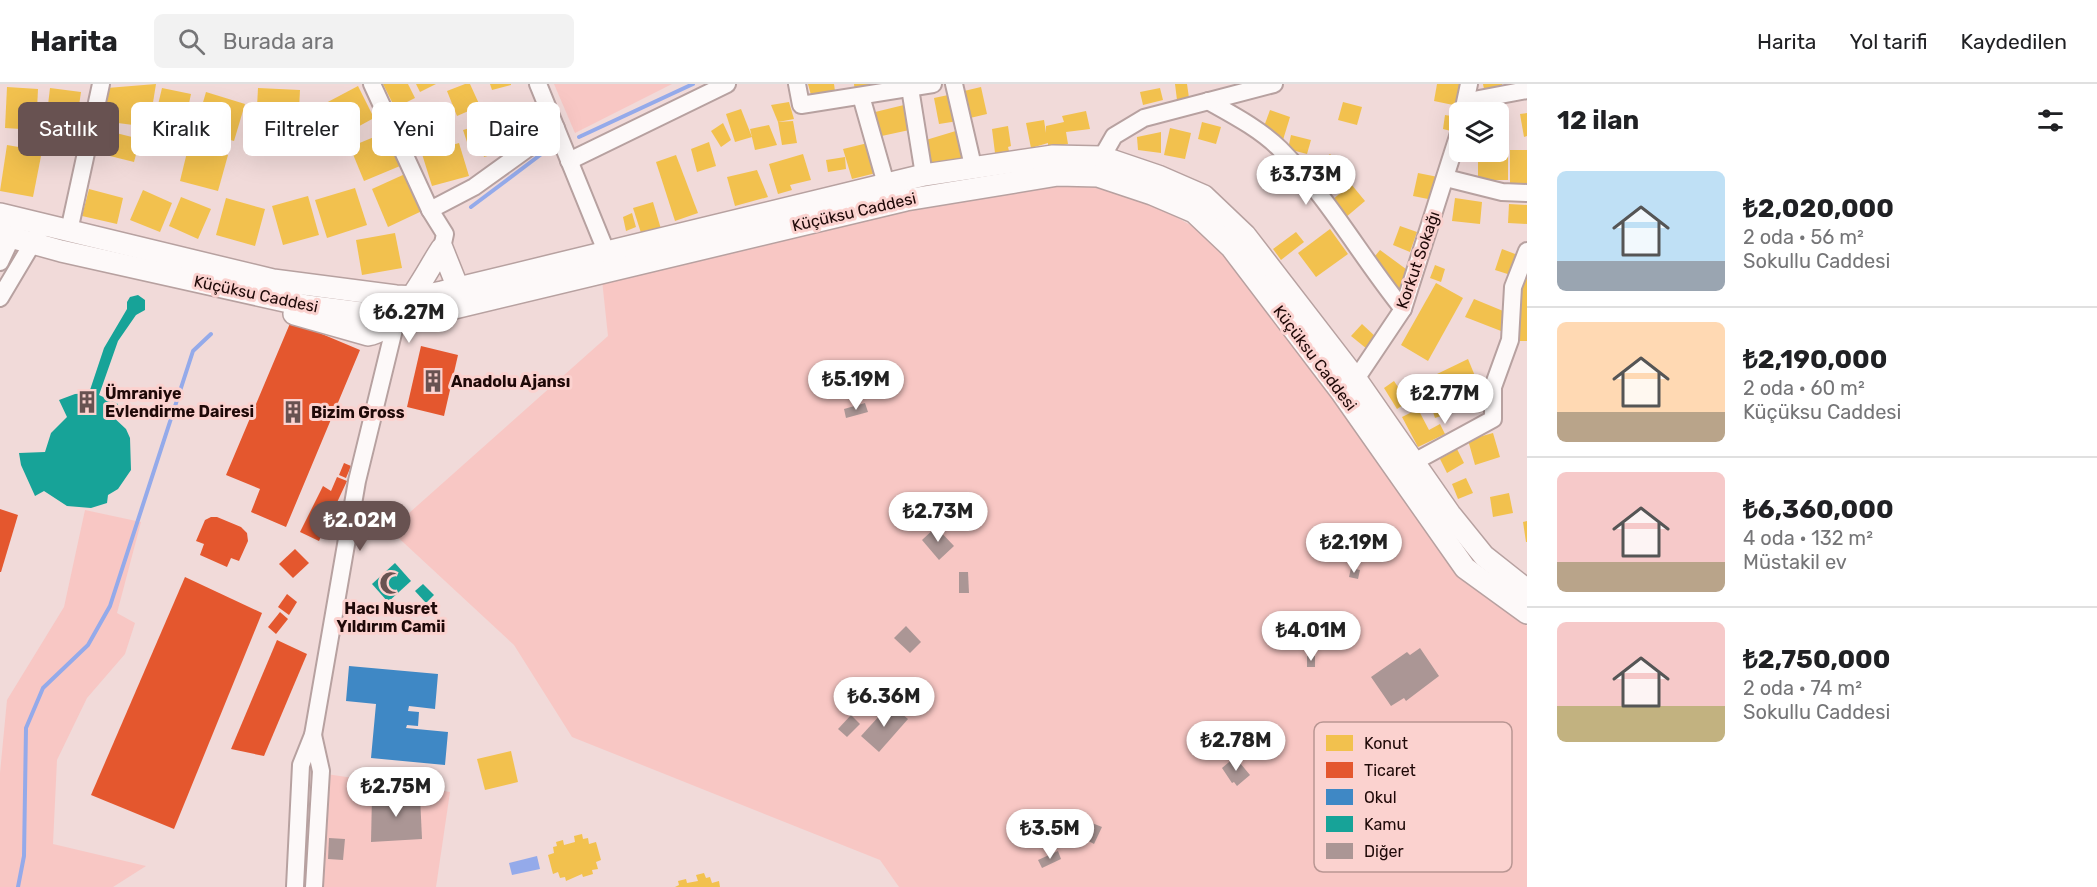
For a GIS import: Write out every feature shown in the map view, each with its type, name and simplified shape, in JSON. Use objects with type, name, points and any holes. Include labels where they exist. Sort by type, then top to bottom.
[{"type":"main road","name":"Küçüksu Caddesi","points":[[18,229],[69,231],[273,280],[446,310],[608,260],[924,175],[1053,156],[1102,158],[1158,176],[1204,196],[1245,235],[1349,386],[1465,568],[1527,614]]},
{"type":"main road","name":"Küçüksu Caddesi","points":[[18,229],[267,299],[401,304],[458,288],[906,200],[1058,175],[1098,176],[1152,194],[1194,212],[1231,247],[1414,462],[1485,556],[1527,590]]},
{"type":"main road","points":[[442,248],[458,288]]},
{"type":"main road","points":[[267,299],[303,318],[368,335],[386,329],[401,304],[442,248]]},
{"type":"street","points":[[69,231],[101,84]]},
{"type":"street","points":[[372,84],[430,210],[445,234],[442,248]]},
{"type":"street","points":[[538,84],[545,102]]},
{"type":"street","points":[[569,161],[727,84]]},
{"type":"street","points":[[797,84],[801,105],[933,84]]},
{"type":"street","points":[[954,84],[973,166]]},
{"type":"street","points":[[1102,158],[1114,136],[1144,118],[1248,88],[1274,84]]},
{"type":"street","points":[[1466,102],[1470,84]]},
{"type":"street","points":[[910,88],[924,175]]},
{"type":"street","points":[[1474,102],[1479,99],[1527,90]]},
{"type":"street","points":[[861,96],[886,184]]},
{"type":"street","points":[[1208,101],[1244,122],[1280,148],[1325,201],[1374,273],[1403,309]]},
{"type":"street","points":[[560,138],[608,260]]},
{"type":"street","points":[[430,210],[474,187],[517,156]]},
{"type":"street","name":"Korkut Sokağı","points":[[1349,386],[1403,309],[1451,162]]},
{"type":"street","points":[[1446,178],[1502,192],[1527,193]]},
{"type":"street","points":[[0,262],[18,229]]},
{"type":"street","points":[[0,298],[18,229]]},
{"type":"street","points":[[1414,462],[1493,419],[1493,387],[1510,340],[1514,287],[1527,251]]},
{"type":"street","points":[[295,887],[301,765],[313,735],[357,481],[401,304]]},
{"type":"street","points":[[368,335],[387,364]]},
{"type":"street","points":[[313,735],[321,771],[314,887]]},
{"type":"shaded area","points":[[554,84],[672,84],[575,133]]},
{"type":"shaded area","points":[[1071,181],[1153,204],[1222,243],[1462,577],[1527,626],[1527,887],[899,887],[880,860],[572,737],[514,645],[390,530],[608,336],[602,280],[899,204]]},
{"type":"shaded area","points":[[85,510],[141,522],[117,613],[135,623],[125,654],[87,698],[57,760],[53,844],[146,866],[113,887],[0,887],[0,773],[7,700],[64,607]]},
{"type":"shaded area","points":[[326,774],[450,792],[436,887],[323,887]]},
{"type":"water","points":[[537,856],[540,869],[512,875],[509,863]]},
{"type":"building: Konut","points":[[156,84],[153,102],[131,102],[131,125],[119,123],[119,102],[105,102],[107,88]]},
{"type":"building: Konut","points":[[383,84],[408,84],[415,98],[407,102],[392,102]]},
{"type":"building: Konut","points":[[416,84],[436,84],[420,92]]},
{"type":"building: Konut","points":[[470,84],[478,102],[467,102],[467,112],[457,116],[455,102],[451,102],[447,91]]},
{"type":"building: Konut","points":[[490,84],[511,84],[511,85],[492,90]]},
{"type":"building: Konut","points":[[808,84],[834,84],[835,91],[811,95]]},
{"type":"building: Konut","points":[[854,84],[874,84],[875,90],[855,94]]},
{"type":"building: Konut","points":[[1175,84],[1187,84],[1189,98],[1177,100]]},
{"type":"building: Konut","points":[[1437,84],[1462,84],[1459,102],[1449,102],[1449,104],[1434,101]]},
{"type":"building: Konut","points":[[1483,84],[1502,84],[1503,91],[1485,94]]},
{"type":"building: Konut","points":[[358,86],[372,114],[372,119],[360,126],[360,102],[328,102]]},
{"type":"building: Konut","points":[[7,87],[38,89],[37,102],[18,102],[18,129],[5,128]]},
{"type":"building: Konut","points":[[981,87],[987,114],[970,118],[964,91]]},
{"type":"building: Konut","points":[[50,88],[81,92],[80,102],[48,102]]},
{"type":"building: Konut","points":[[162,88],[191,94],[189,102],[159,102]]},
{"type":"building: Konut","points":[[258,88],[300,90],[299,102],[257,102]]},
{"type":"building: Konut","points":[[1160,88],[1163,100],[1143,105],[1140,92]]},
{"type":"building: Konut","points":[[206,92],[243,103],[234,141],[231,140],[231,102],[203,102]]},
{"type":"building: Konut","points":[[953,94],[958,121],[939,124],[934,98]]},
{"type":"building: Konut","points":[[789,102],[794,119],[778,122],[771,105]]},
{"type":"building: Konut","points":[[1343,102],[1362,107],[1357,125],[1338,120]]},
{"type":"building: Konut","points":[[908,104],[914,129],[877,137],[871,113]]},
{"type":"building: Konut","points":[[741,109],[752,137],[735,142],[726,114]]},
{"type":"building: Konut","points":[[1270,110],[1290,117],[1283,140],[1262,132]]},
{"type":"building: Konut","points":[[1086,111],[1090,129],[1066,132],[1068,144],[1048,148],[1048,143],[1031,148],[1026,123],[1044,120],[1046,133],[1046,126],[1064,122],[1062,116]]},
{"type":"building: Konut","points":[[1527,113],[1527,136],[1524,137],[1520,114]]},
{"type":"building: Konut","points":[[1445,115],[1449,116],[1449,130],[1443,129]]},
{"type":"building: Konut","points":[[793,121],[797,143],[782,145],[778,122]]},
{"type":"building: Konut","points":[[1202,122],[1221,127],[1216,144],[1198,139]]},
{"type":"building: Konut","points":[[723,123],[731,140],[721,147],[711,131]]},
{"type":"building: Konut","points":[[769,125],[777,145],[755,150],[750,129]]},
{"type":"building: Konut","points":[[1008,126],[1011,146],[1008,147],[1009,151],[995,153],[992,129]]},
{"type":"building: Konut","points":[[1170,128],[1191,133],[1185,159],[1164,155]]},
{"type":"building: Konut","points":[[467,129],[467,142],[463,130]]},
{"type":"building: Konut","points":[[959,130],[965,157],[931,165],[926,140]]},
{"type":"building: Konut","points":[[1161,132],[1161,153],[1138,150],[1137,137]]},
{"type":"building: Konut","points":[[119,134],[131,137],[131,156],[136,156],[134,162],[110,156],[119,156]]},
{"type":"building: Konut","points":[[1291,135],[1311,140],[1307,154],[1288,149]]},
{"type":"building: Konut","points":[[372,138],[372,156],[396,156],[400,166],[364,181],[354,156],[360,156],[360,143]]},
{"type":"building: Konut","points":[[709,142],[716,166],[697,172],[691,149]]},
{"type":"building: Konut","points":[[872,142],[880,172],[852,179],[843,149]]},
{"type":"building: Konut","points":[[459,143],[469,176],[432,186],[423,156],[455,156],[455,144]]},
{"type":"building: Konut","points":[[7,145],[18,147],[18,156],[41,156],[33,197],[0,191]]},
{"type":"building: Konut","points":[[1510,150],[1527,150],[1527,190],[1510,190]]},
{"type":"building: Konut","points":[[803,154],[811,180],[790,185],[792,190],[778,194],[769,164]]},
{"type":"building: Konut","points":[[1330,154],[1342,167],[1318,187],[1307,173]]},
{"type":"building: Konut","points":[[676,155],[698,213],[675,221],[656,162]]},
{"type":"building: Konut","points":[[186,156],[228,156],[218,191],[180,181]]},
{"type":"building: Konut","points":[[845,157],[846,169],[828,172],[826,160]]},
{"type":"building: Konut","points":[[1478,162],[1508,162],[1508,180],[1478,180]]},
{"type":"building: Konut","points":[[757,170],[768,197],[735,206],[727,177]]},
{"type":"building: Konut","points":[[1418,173],[1438,177],[1433,200],[1413,196]]},
{"type":"building: Konut","points":[[405,174],[422,211],[388,227],[372,189]]},
{"type":"building: Konut","points":[[1351,184],[1365,201],[1345,218],[1331,201]]},
{"type":"building: Konut","points":[[355,188],[367,225],[327,238],[315,200]]},
{"type":"building: Konut","points":[[89,189],[123,198],[117,224],[82,216]]},
{"type":"building: Konut","points":[[143,190],[172,203],[160,232],[130,220]]},
{"type":"building: Konut","points":[[308,196],[319,235],[283,245],[272,206]]},
{"type":"building: Konut","points":[[181,197],[211,209],[198,239],[169,226]]},
{"type":"building: Konut","points":[[226,198],[265,209],[255,246],[216,235]]},
{"type":"building: Konut","points":[[1455,198],[1482,202],[1480,224],[1452,221]]},
{"type":"building: Konut","points":[[653,202],[661,229],[642,236],[633,208]]},
{"type":"building: Konut","points":[[1509,204],[1527,205],[1527,224],[1508,223]]},
{"type":"building: Konut","points":[[632,213],[636,227],[626,231],[623,217]]},
{"type":"building: Konut","points":[[1400,226],[1417,232],[1410,252],[1393,245]]},
{"type":"building: Konut","points":[[1330,229],[1348,254],[1316,277],[1298,253]]},
{"type":"building: Konut","points":[[1296,232],[1304,242],[1281,260],[1273,249]]},
{"type":"building: Konut","points":[[395,233],[402,268],[362,275],[356,240]]},
{"type":"building: Konut","points":[[1502,249],[1523,257],[1517,277],[1495,270]]},
{"type":"building: Konut","points":[[1380,250],[1410,272],[1401,298],[1370,262]]},
{"type":"building: Konut","points":[[1527,261],[1527,341],[1519,341],[1517,284]]},
{"type":"building: Konut","points":[[1435,265],[1445,269],[1441,282],[1430,278]]},
{"type":"building: Konut","points":[[1436,283],[1463,298],[1428,361],[1401,345]]},
{"type":"building: Konut","points":[[1474,299],[1508,313],[1501,331],[1465,317]]},
{"type":"building: Konut","points":[[1362,324],[1377,338],[1367,349],[1351,336]]},
{"type":"building: Konut","points":[[1468,359],[1475,376],[1445,390],[1437,374]]},
{"type":"building: Konut","points":[[1423,378],[1432,391],[1415,404],[1406,392]]},
{"type":"building: Konut","points":[[1394,381],[1408,402],[1397,409],[1384,388]]},
{"type":"building: Konut","points":[[1451,392],[1458,410],[1435,418],[1429,400]]},
{"type":"building: Konut","points":[[1418,409],[1429,430],[1440,424],[1445,434],[1418,447],[1402,417]]},
{"type":"building: Konut","points":[[1493,433],[1500,457],[1475,465],[1468,440]]},
{"type":"building: Konut","points":[[1457,449],[1464,463],[1447,473],[1440,459]]},
{"type":"building: Konut","points":[[1466,478],[1473,493],[1458,499],[1452,484]]},
{"type":"building: Konut","points":[[1509,493],[1513,513],[1493,517],[1490,497]]},
{"type":"building: Konut","points":[[1527,521],[1527,542],[1526,542],[1523,522]]},
{"type":"building: Konut","points":[[511,751],[518,782],[485,790],[477,759]]},
{"type":"building: Konut","points":[[582,834],[583,839],[588,838],[589,844],[596,842],[601,860],[596,862],[598,869],[592,870],[593,874],[583,877],[582,874],[566,881],[565,877],[560,878],[558,872],[553,874],[548,855],[554,853],[553,847],[557,846],[556,842],[563,840],[564,845],[575,842],[574,836]]},
{"type":"building: Konut","points":[[704,873],[706,878],[710,877],[712,883],[719,881],[720,887],[675,887],[679,885],[678,881],[686,879],[687,883],[698,881],[696,875]]},
{"type":"building: Ticaret","name":"Bizim Gross","points":[[291,321],[360,350],[286,527],[251,512],[260,489],[226,475]]},
{"type":"building: Ticaret","name":"Anadolu Ajansı","points":[[421,346],[458,355],[444,416],[407,407]]},
{"type":"building: Ticaret","points":[[344,463],[351,466],[346,478],[339,475]]},
{"type":"building: Ticaret","points":[[337,477],[347,481],[319,541],[300,532],[323,486],[331,491]]},
{"type":"building: Ticaret","points":[[0,509],[18,515],[1,572],[0,572]]},
{"type":"building: Ticaret","points":[[217,517],[241,527],[247,533],[248,541],[239,561],[231,558],[227,567],[200,555],[204,544],[196,541],[205,520]]},
{"type":"building: Ticaret","points":[[295,549],[309,563],[293,578],[279,564]]},
{"type":"building: Ticaret","points":[[185,577],[262,613],[174,829],[91,795]]},
{"type":"building: Ticaret","points":[[287,594],[297,602],[289,615],[278,607]]},
{"type":"building: Ticaret","points":[[280,612],[288,619],[276,634],[268,627]]},
{"type":"building: Ticaret","points":[[277,640],[307,654],[264,756],[231,749]]},
{"type":"building: Okul","points":[[349,666],[438,674],[435,709],[409,706],[408,711],[419,712],[418,726],[407,725],[406,728],[448,732],[445,765],[371,758],[376,704],[346,701]]},
{"type":"building: Kamu","name":"Ümraniye Evlendirme Dairesi","points":[[138,295],[145,300],[145,310],[136,315],[118,341],[99,395],[118,404],[111,415],[126,429],[130,438],[131,470],[118,489],[108,495],[107,503],[91,508],[67,506],[44,491],[35,496],[21,465],[19,453],[45,452],[51,433],[67,417],[59,400],[75,394],[89,393],[104,348],[127,309],[127,302],[130,297]]},
{"type":"building: Kamu","name":"Hacı Nusret Yıldırım Camii","points":[[395,563],[411,581],[388,602],[372,584]]},
{"type":"building: Kamu","points":[[423,584],[434,595],[426,603],[415,591]]},
{"type":"building: Diğer","points":[[865,403],[868,412],[846,418],[844,409]]},
{"type":"building: Diğer","points":[[936,527],[954,546],[939,560],[922,540]]},
{"type":"building: Diğer","points":[[1351,568],[1360,570],[1358,579],[1349,577]]},
{"type":"building: Diğer","points":[[959,572],[968,572],[969,593],[959,593]]},
{"type":"building: Diğer","points":[[906,626],[921,642],[910,653],[894,638]]},
{"type":"building: Diğer","points":[[1420,648],[1439,676],[1406,701],[1404,698],[1391,706],[1371,677],[1407,652],[1410,655]]},
{"type":"building: Diğer","points":[[1307,656],[1315,656],[1315,667],[1307,667]]},
{"type":"building: Diğer","points":[[890,704],[908,719],[879,752],[861,736]]},
{"type":"building: Diğer","points":[[851,715],[860,724],[847,737],[838,729]]},
{"type":"building: Diğer","points":[[1235,757],[1250,775],[1237,786],[1234,782],[1232,783],[1222,768]]},
{"type":"building: Diğer","points":[[372,796],[420,796],[422,839],[371,842]]},
{"type":"building: Diğer","points":[[1092,823],[1102,827],[1094,844],[1085,839]]},
{"type":"building: Diğer","points":[[329,838],[345,839],[343,860],[328,859]]},
{"type":"building: Diğer","points":[[1058,851],[1061,859],[1042,868],[1038,860]]},
{"type":"waterway","points":[[579,137],[693,84]]},
{"type":"waterway","points":[[471,207],[539,156]]},
{"type":"waterway","points":[[18,887],[24,856],[26,728],[43,688],[88,645],[110,606],[193,351],[211,334]]},
{"type":"place","name":"Anadolu Ajansı","points":[[433,381]]},
{"type":"place","name":"Ümraniye Evlendirme Dairesi","points":[[87,402]]},
{"type":"place","name":"Bizim Gross","points":[[293,412]]},
{"type":"place","name":"Hacı Nusret Yıldırım Camii","points":[[391,583]]}]
